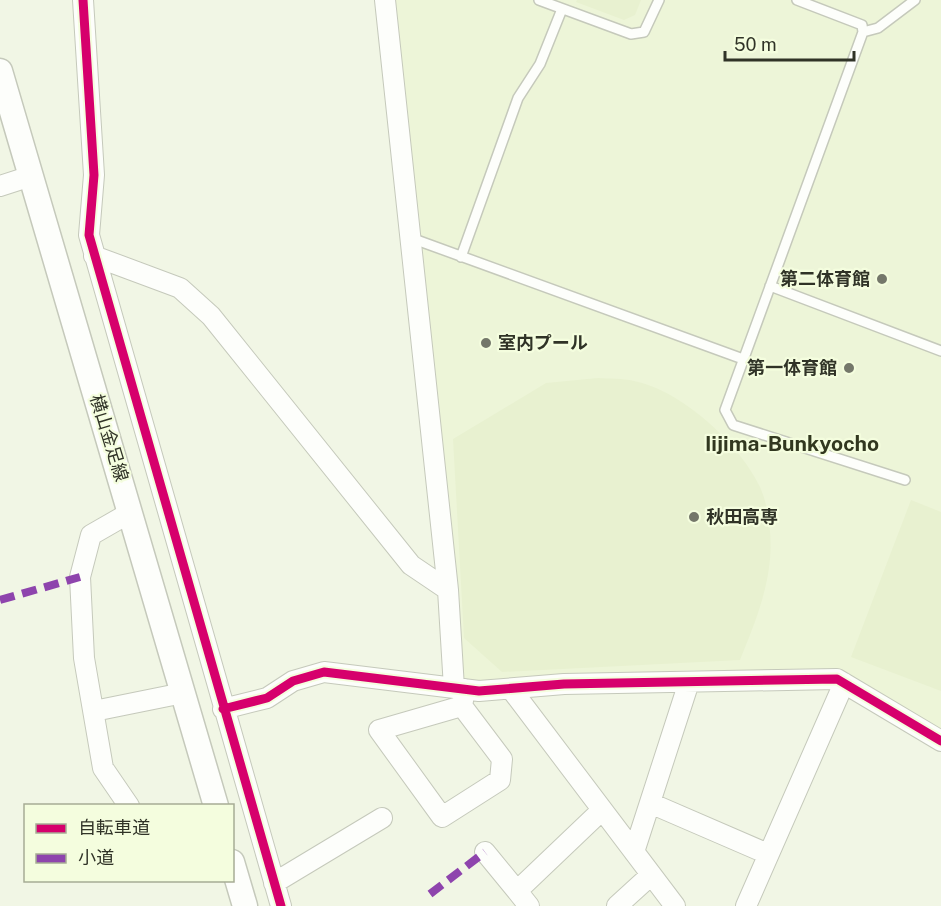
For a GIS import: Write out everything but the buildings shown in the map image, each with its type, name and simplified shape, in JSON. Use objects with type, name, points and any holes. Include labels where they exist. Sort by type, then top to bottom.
[{"type":"street","points":[[83,0],[94,175],[89,235],[281,906]]},
{"type":"street","points":[[385,0],[461,694],[502,759],[500,780],[442,817],[379,730],[461,694]]},
{"type":"street","name":"横山金足線","points":[[0,71],[215,804]]},
{"type":"street","points":[[0,186],[31,176]]},
{"type":"street","points":[[94,256],[180,288],[211,316],[411,565],[448,590]]},
{"type":"street","points":[[128,804],[103,768],[84,658],[80,577],[91,536],[131,512]]},
{"type":"street","points":[[223,709],[267,698],[293,681],[324,672],[461,694],[564,684],[837,679],[941,741]]},
{"type":"street","points":[[634,852],[689,682]]},
{"type":"street","points":[[746,906],[844,683]]},
{"type":"street","points":[[511,689],[675,906]]},
{"type":"street","points":[[94,711],[183,693]]},
{"type":"street","points":[[650,803],[768,854]]},
{"type":"street","points":[[484,852],[523,898],[602,810]]},
{"type":"street","points":[[274,883],[382,818]]},
{"type":"street","points":[[234,869],[245,906]]},
{"type":"street","points":[[617,906],[651,875]]},
{"type":"lane","points":[[539,0],[631,34],[644,32],[659,0]]},
{"type":"lane","points":[[797,0],[862,25],[863,32],[725,410],[733,425],[905,480]]},
{"type":"lane","points":[[863,32],[878,28],[915,0]]},
{"type":"lane","points":[[461,257],[519,98],[540,64],[562,9]]},
{"type":"lane","points":[[411,238],[743,359]]},
{"type":"lane","points":[[770,286],[941,351]]},
{"type":"shaded area","name":"秋田高専","points":[[391,0],[941,0],[941,734],[839,675],[695,670],[462,681]]},
{"type":"shaded area","points":[[577,0],[641,0],[635,15],[624,20],[576,2]]},
{"type":"shaded area","points":[[598,378],[629,380],[652,386],[689,407],[724,437],[751,470],[760,487],[769,522],[770,559],[763,598],[740,660],[502,672],[464,638],[453,439],[546,383]]},
{"type":"shaded area","points":[[911,500],[941,512],[941,691],[851,657]]},
{"type":"marked path","points":[[0,600],[80,577]]},
{"type":"marked path","points":[[430,894],[485,852]]},
{"type":"cycle path","points":[[83,0],[94,175],[89,235],[281,906]]},
{"type":"cycle path","points":[[223,709],[267,698],[293,681],[324,672],[479,691],[564,684],[837,679],[941,741]]},
{"type":"place","name":"第二体育館","points":[[882,279]]},
{"type":"place","name":"室内プール","points":[[486,343]]},
{"type":"place","name":"第一体育館","points":[[849,368]]},
{"type":"place","name":"秋田高専","points":[[694,517]]},
{"type":"district","name":"Iijima-Bunkyocho","points":[[792,444]]}]
